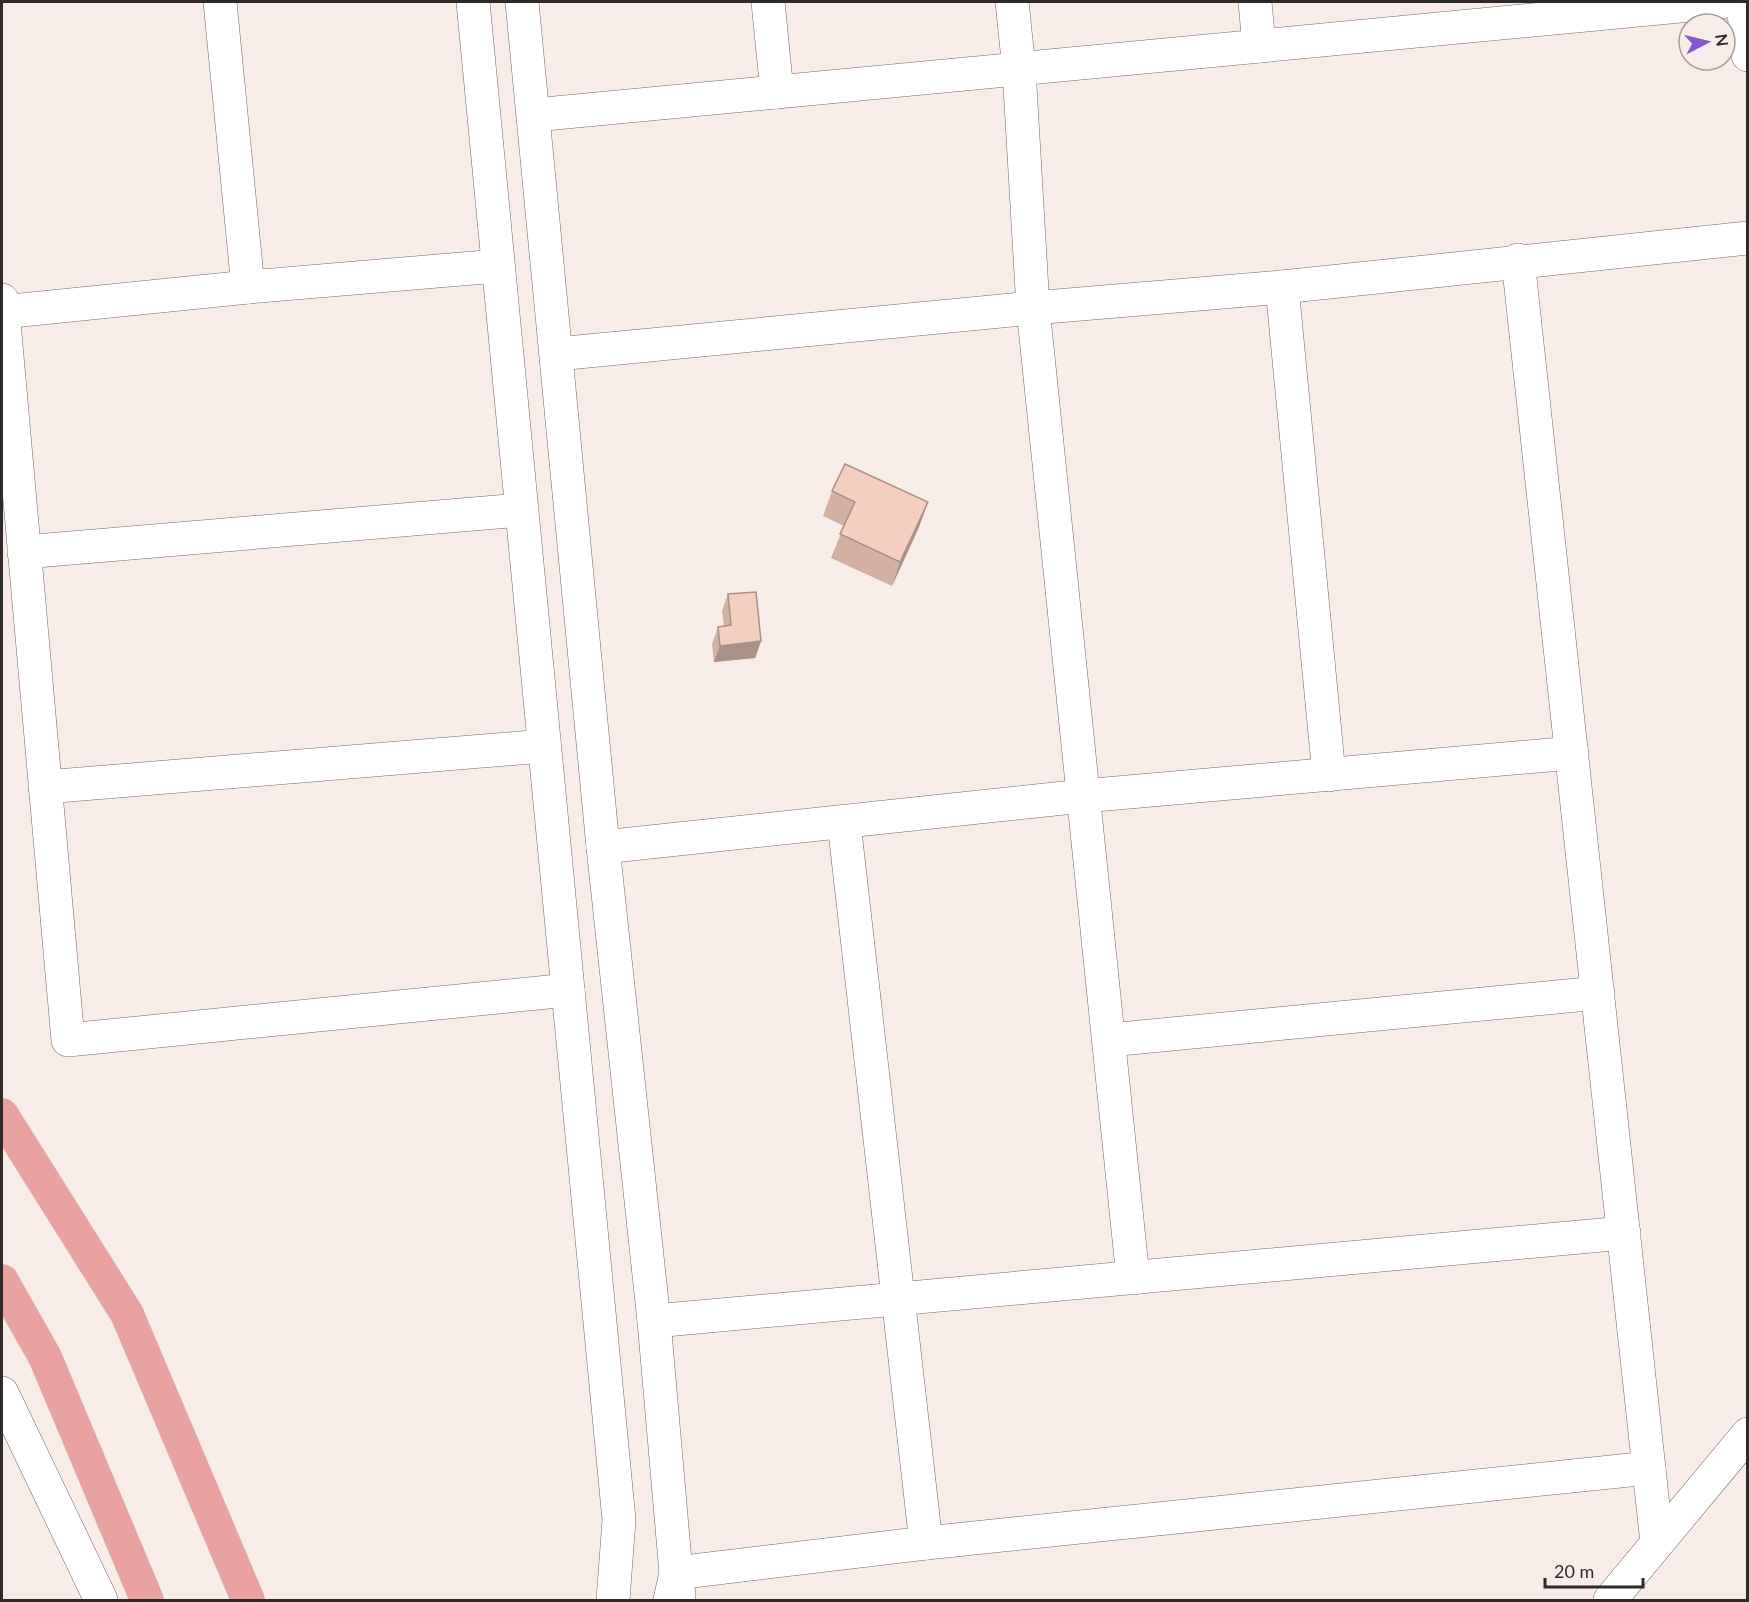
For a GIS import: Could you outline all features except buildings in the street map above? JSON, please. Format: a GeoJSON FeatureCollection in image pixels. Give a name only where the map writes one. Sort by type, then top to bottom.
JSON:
{"type":"FeatureCollection","features":[{"type":"Feature","properties":{"kind":"main road"},"geometry":{"type":"LineString","coordinates":[[2,1115],[127,1314],[248,1600]]}},
{"type":"Feature","properties":{"kind":"main road"},"geometry":{"type":"LineString","coordinates":[[2,1281],[45,1357],[147,1600]]}},
{"type":"Feature","properties":{"kind":"street"},"geometry":{"type":"LineString","coordinates":[[220,2],[248,287]]}},
{"type":"Feature","properties":{"kind":"street"},"geometry":{"type":"LineString","coordinates":[[473,2],[618,1520],[613,1600]]}},
{"type":"Feature","properties":{"kind":"street"},"geometry":{"type":"LineString","coordinates":[[522,2],[603,847],[654,1320],[675,1591],[926,1543],[1649,1468]]}},
{"type":"Feature","properties":{"kind":"street"},"geometry":{"type":"LineString","coordinates":[[768,2],[777,92]]}},
{"type":"Feature","properties":{"kind":"street"},"geometry":{"type":"LineString","coordinates":[[1012,2],[1019,69],[1033,308],[1133,1278]]}},
{"type":"Feature","properties":{"kind":"street"},"geometry":{"type":"LineString","coordinates":[[1255,2],[1259,46]]}},
{"type":"Feature","properties":{"kind":"street"},"geometry":{"type":"LineString","coordinates":[[534,115],[1259,46],[1507,12],[1722,2]]}},
{"type":"Feature","properties":{"kind":"street"},"geometry":{"type":"LineString","coordinates":[[1743,2],[1748,54]]}},
{"type":"Feature","properties":{"kind":"street"},"geometry":{"type":"LineString","coordinates":[[556,354],[1033,308],[1282,287],[1518,260],[1748,238]]}},
{"type":"Feature","properties":{"kind":"street"},"geometry":{"type":"LineString","coordinates":[[1518,260],[1657,1543]]}},
{"type":"Feature","properties":{"kind":"street"},"geometry":{"type":"LineString","coordinates":[[497,266],[2,308],[68,1040],[568,990]]}},
{"type":"Feature","properties":{"kind":"street"},"geometry":{"type":"LineString","coordinates":[[1282,287],[1329,775]]}},
{"type":"Feature","properties":{"kind":"street"},"geometry":{"type":"LineString","coordinates":[[24,552],[520,510]]}},
{"type":"Feature","properties":{"kind":"street"},"geometry":{"type":"LineString","coordinates":[[45,787],[544,746]]}},
{"type":"Feature","properties":{"kind":"street"},"geometry":{"type":"LineString","coordinates":[[603,847],[1083,796],[1572,753]]}},
{"type":"Feature","properties":{"kind":"street"},"geometry":{"type":"LineString","coordinates":[[844,823],[926,1543]]}},
{"type":"Feature","properties":{"kind":"street"},"geometry":{"type":"LineString","coordinates":[[1110,1040],[1598,993]]}},
{"type":"Feature","properties":{"kind":"street"},"geometry":{"type":"LineString","coordinates":[[654,1320],[1624,1233]]}},
{"type":"Feature","properties":{"kind":"street"},"geometry":{"type":"LineString","coordinates":[[2,1394],[101,1600]]}},
{"type":"Feature","properties":{"kind":"street"},"geometry":{"type":"LineString","coordinates":[[1610,1600],[1748,1434]]}}]}
